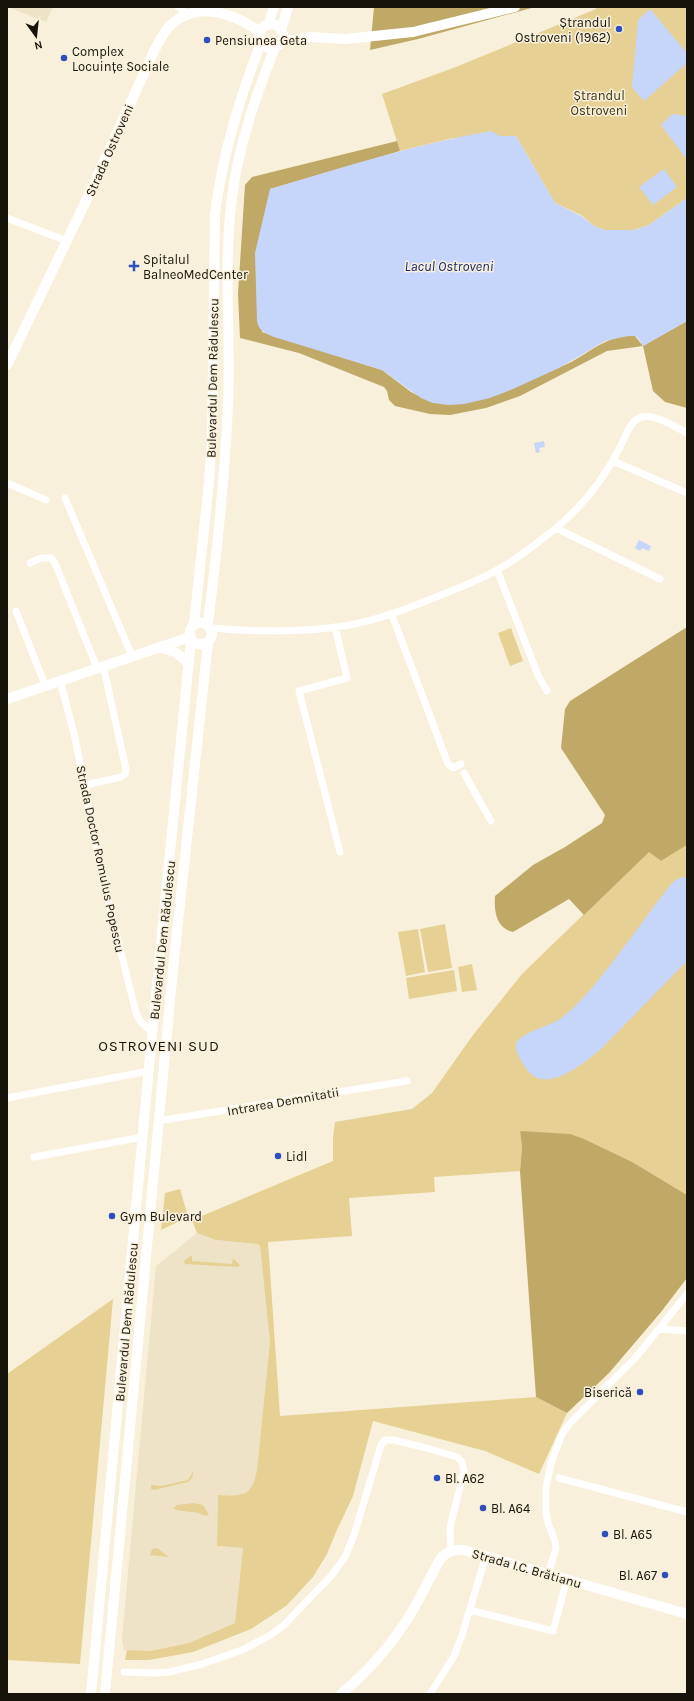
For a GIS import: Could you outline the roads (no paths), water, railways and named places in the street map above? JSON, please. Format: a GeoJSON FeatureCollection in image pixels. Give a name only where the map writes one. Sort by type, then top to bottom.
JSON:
{"type":"FeatureCollection","features":[{"type":"Feature","properties":{"kind":"main road","name":"Bulevardul Dem Rădulescu"},"geometry":{"type":"LineString","coordinates":[[91,1694],[149,1071],[190,665],[190,630],[194,624],[209,482],[214,366],[213,276],[216,209],[219,187],[234,119],[241,95],[274,7]]}},
{"type":"Feature","properties":{"kind":"main road","name":"Bulevardul Dem Rădulescu"},"geometry":{"type":"LineString","coordinates":[[105,1694],[158,1121],[210,633],[225,464],[229,365],[229,230],[232,197],[248,123],[275,47],[278,46],[288,7]]}},
{"type":"Feature","properties":{"kind":"main road"},"geometry":{"type":"LineString","coordinates":[[275,47],[269,48],[264,31],[276,25],[282,34],[345,39],[413,32],[463,21],[515,7]]}},
{"type":"Feature","properties":{"kind":"main road","name":"Strada Ostroveni"},"geometry":{"type":"LineString","coordinates":[[7,365],[67,241],[158,44],[182,9],[228,14],[251,19],[264,31]]}},
{"type":"Feature","properties":{"kind":"main road"},"geometry":{"type":"LineString","coordinates":[[7,699],[100,666],[190,638],[194,642],[201,644],[210,633],[201,622],[194,624]]}},
{"type":"Feature","properties":{"kind":"main road"},"geometry":{"type":"LineString","coordinates":[[156,648],[174,651],[183,657],[190,665]]}},
{"type":"Feature","properties":{"kind":"main road"},"geometry":{"type":"LineString","coordinates":[[130,1270],[144,1271]]}},
{"type":"Feature","properties":{"kind":"main road","name":"Strada I.C. Brătianu"},"geometry":{"type":"LineString","coordinates":[[451,1551],[464,1550],[687,1614]]}},
{"type":"Feature","properties":{"kind":"main road"},"geometry":{"type":"LineString","coordinates":[[341,1694],[360,1679],[389,1646],[414,1608],[441,1558],[451,1551]]}},
{"type":"Feature","properties":{"kind":"street"},"geometry":{"type":"LineString","coordinates":[[7,218],[67,241]]}},
{"type":"Feature","properties":{"kind":"street"},"geometry":{"type":"LineString","coordinates":[[210,633],[231,630],[298,630],[335,627],[392,615],[470,583],[497,570],[523,553],[556,528],[586,501],[613,461],[635,420],[641,417],[652,417],[687,433]]}},
{"type":"Feature","properties":{"kind":"street"},"geometry":{"type":"LineString","coordinates":[[613,461],[687,493]]}},
{"type":"Feature","properties":{"kind":"street"},"geometry":{"type":"LineString","coordinates":[[7,483],[46,500]]}},
{"type":"Feature","properties":{"kind":"street"},"geometry":{"type":"LineString","coordinates":[[65,498],[132,656]]}},
{"type":"Feature","properties":{"kind":"street"},"geometry":{"type":"LineString","coordinates":[[556,528],[660,579]]}},
{"type":"Feature","properties":{"kind":"street"},"geometry":{"type":"LineString","coordinates":[[30,563],[46,557],[51,558],[55,563],[100,666],[126,769],[125,774],[121,777],[85,785]]}},
{"type":"Feature","properties":{"kind":"street"},"geometry":{"type":"LineString","coordinates":[[497,570],[538,675],[547,691]]}},
{"type":"Feature","properties":{"kind":"street"},"geometry":{"type":"LineString","coordinates":[[16,611],[45,685]]}},
{"type":"Feature","properties":{"kind":"street"},"geometry":{"type":"LineString","coordinates":[[392,615],[448,764],[453,768],[461,764]]}},
{"type":"Feature","properties":{"kind":"street"},"geometry":{"type":"LineString","coordinates":[[335,627],[347,678],[299,691],[340,852]]}},
{"type":"Feature","properties":{"kind":"street","name":"Strada Doctor Romulus Popescu"},"geometry":{"type":"LineString","coordinates":[[60,680],[85,785],[105,888],[136,1013],[138,1019],[144,1026],[153,1032]]}},
{"type":"Feature","properties":{"kind":"street"},"geometry":{"type":"LineString","coordinates":[[464,773],[491,821]]}},
{"type":"Feature","properties":{"kind":"street"},"geometry":{"type":"LineString","coordinates":[[7,1098],[149,1071]]}},
{"type":"Feature","properties":{"kind":"street","name":"Intrarea Demnitatii"},"geometry":{"type":"LineString","coordinates":[[158,1121],[407,1080]]}},
{"type":"Feature","properties":{"kind":"street"},"geometry":{"type":"LineString","coordinates":[[34,1158],[143,1137]]}},
{"type":"Feature","properties":{"kind":"street"},"geometry":{"type":"LineString","coordinates":[[548,1574],[554,1553],[555,1541],[548,1523],[546,1512],[546,1488],[551,1463],[562,1434],[571,1422],[636,1357],[687,1294]]}},
{"type":"Feature","properties":{"kind":"street"},"geometry":{"type":"LineString","coordinates":[[659,1330],[687,1331]]}},
{"type":"Feature","properties":{"kind":"street"},"geometry":{"type":"LineString","coordinates":[[124,1672],[162,1672],[180,1670],[202,1664],[242,1650],[269,1636],[283,1626],[331,1576],[345,1557],[354,1535],[381,1445],[385,1440],[393,1440],[416,1445],[457,1457],[464,1466],[464,1472],[450,1527],[451,1551]]}},
{"type":"Feature","properties":{"kind":"street"},"geometry":{"type":"LineString","coordinates":[[559,1478],[687,1512]]}},
{"type":"Feature","properties":{"kind":"street"},"geometry":{"type":"LineString","coordinates":[[430,1694],[454,1656],[470,1610],[486,1556]]}},
{"type":"Feature","properties":{"kind":"street"},"geometry":{"type":"LineString","coordinates":[[470,1610],[553,1631],[567,1579]]}},
{"type":"Feature","properties":{"kind":"water"},"geometry":{"type":"Polygon","coordinates":[[[650,9],[687,53],[687,63],[644,101],[632,87],[638,20],[650,9]]]}},
{"type":"Feature","properties":{"kind":"water"},"geometry":{"type":"Polygon","coordinates":[[[672,114],[687,116],[687,160],[661,125],[672,114]]]}},
{"type":"Feature","properties":{"kind":"water","name":"Lacul Ostroveni"},"geometry":{"type":"Polygon","coordinates":[[[491,131],[500,136],[516,136],[555,203],[581,216],[594,226],[605,230],[634,230],[649,225],[687,198],[687,321],[643,346],[635,336],[627,336],[605,341],[559,368],[513,389],[490,398],[464,404],[449,405],[433,403],[421,398],[382,370],[274,337],[265,333],[261,329],[257,321],[255,253],[270,189],[408,149],[491,131]]]}},
{"type":"Feature","properties":{"kind":"water"},"geometry":{"type":"Polygon","coordinates":[[[664,169],[677,187],[653,205],[639,187],[664,169]]]}},
{"type":"Feature","properties":{"kind":"water"},"geometry":{"type":"Polygon","coordinates":[[[544,441],[545,447],[539,448],[540,452],[536,453],[534,443],[544,441]]]}},
{"type":"Feature","properties":{"kind":"water"},"geometry":{"type":"Polygon","coordinates":[[[639,540],[651,546],[649,551],[642,548],[640,551],[635,548],[639,540]]]}},
{"type":"Feature","properties":{"kind":"water"},"geometry":{"type":"Polygon","coordinates":[[[687,877],[687,961],[600,1050],[583,1063],[573,1070],[552,1079],[542,1079],[533,1075],[525,1067],[517,1053],[516,1044],[518,1040],[529,1033],[560,1019],[584,998],[672,883],[679,878],[687,877]]]}},
{"type":"Feature","properties":{"kind":"place","name":"Ștrandul Ostroveni (1962)"},"geometry":{"type":"Point","coordinates":[619,29]}},
{"type":"Feature","properties":{"kind":"place","name":"Pensiunea Geta"},"geometry":{"type":"Point","coordinates":[207,40]}},
{"type":"Feature","properties":{"kind":"place","name":"Complex Locuințe Sociale"},"geometry":{"type":"Point","coordinates":[64,58]}},
{"type":"Feature","properties":{"kind":"place","name":"Spitalul BalneoMedCenter"},"geometry":{"type":"Point","coordinates":[134,266]}},
{"type":"Feature","properties":{"kind":"place","name":"Lidl"},"geometry":{"type":"Point","coordinates":[278,1156]}},
{"type":"Feature","properties":{"kind":"place","name":"Gym Bulevard"},"geometry":{"type":"Point","coordinates":[112,1216]}},
{"type":"Feature","properties":{"kind":"place","name":"Biserică"},"geometry":{"type":"Point","coordinates":[640,1392]}},
{"type":"Feature","properties":{"kind":"place","name":"Bl. A62"},"geometry":{"type":"Point","coordinates":[437,1478]}},
{"type":"Feature","properties":{"kind":"place","name":"Bl. A64"},"geometry":{"type":"Point","coordinates":[483,1508]}},
{"type":"Feature","properties":{"kind":"place","name":"Bl. A65"},"geometry":{"type":"Point","coordinates":[605,1534]}},
{"type":"Feature","properties":{"kind":"place","name":"Bl. A67"},"geometry":{"type":"Point","coordinates":[665,1575]}},
{"type":"Feature","properties":{"kind":"district","name":"OSTROVENI SUD"},"geometry":{"type":"Point","coordinates":[159,1046]}},
{"type":"Feature","properties":{"kind":"park label","name":"Ștrandul Ostroveni"},"geometry":{"type":"Point","coordinates":[599,102]}}]}
